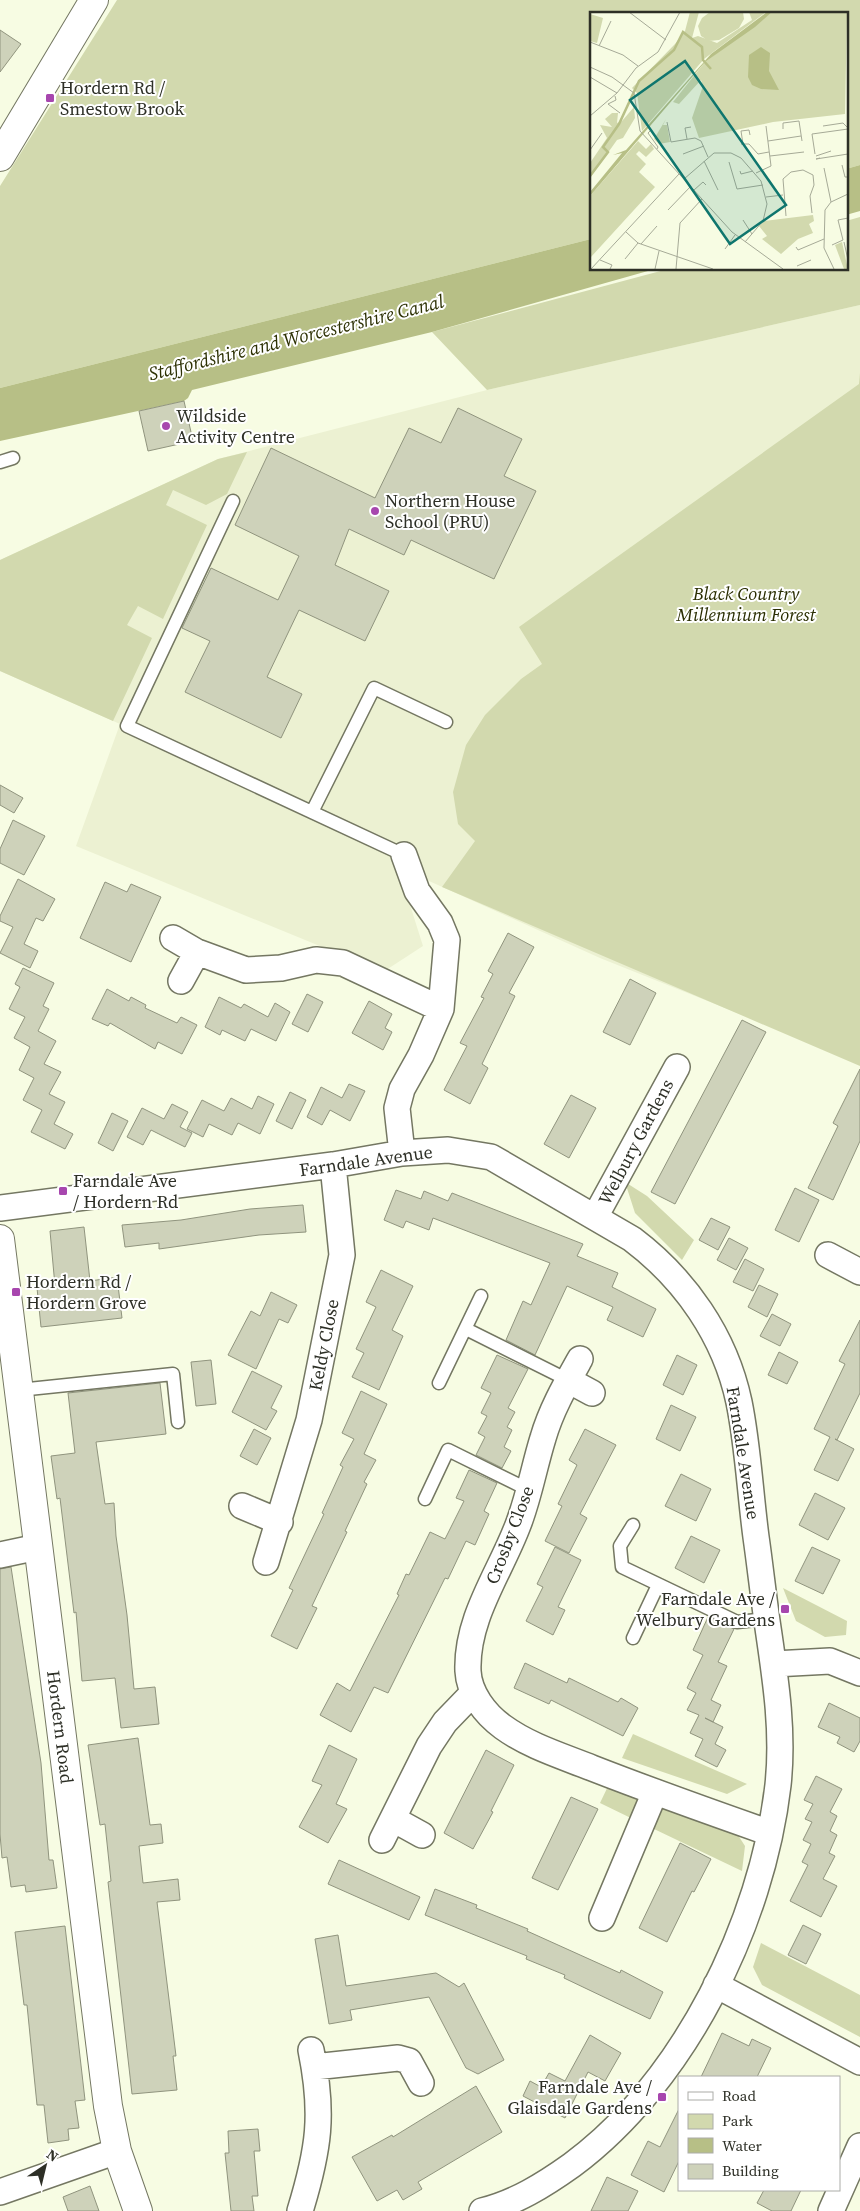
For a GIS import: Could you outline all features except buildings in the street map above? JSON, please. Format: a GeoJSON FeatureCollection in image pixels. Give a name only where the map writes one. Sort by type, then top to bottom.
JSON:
{"type":"FeatureCollection","features":[{"type":"Feature","properties":{"kind":"street"},"geometry":{"type":"LineString","coordinates":[[0,157],[94,0]]}},
{"type":"Feature","properties":{"kind":"street"},"geometry":{"type":"LineString","coordinates":[[402,1153],[397,1108],[402,1089],[421,1055],[442,1009],[447,940],[440,923],[417,891],[404,855]]}},
{"type":"Feature","properties":{"kind":"street"},"geometry":{"type":"LineString","coordinates":[[173,938],[197,952],[246,970],[281,968],[316,960],[344,963],[442,1009]]}},
{"type":"Feature","properties":{"kind":"street"},"geometry":{"type":"LineString","coordinates":[[181,981],[197,952]]}},
{"type":"Feature","properties":{"kind":"street","name":"Welbury Gardens"},"geometry":{"type":"LineString","coordinates":[[595,1217],[677,1067]]}},
{"type":"Feature","properties":{"kind":"street","name":"Farndale Avenue"},"geometry":{"type":"LineString","coordinates":[[0,1208],[333,1166],[402,1153],[448,1150],[491,1157],[632,1239],[653,1255],[672,1274],[698,1306],[715,1336],[738,1401],[766,1619],[774,1664],[780,1734],[778,1784],[770,1833],[758,1880],[740,1930],[716,1985],[670,2063],[618,2126],[589,2152],[551,2180],[506,2205],[482,2211]]}},
{"type":"Feature","properties":{"kind":"street","name":"Keldy Close"},"geometry":{"type":"LineString","coordinates":[[266,1562],[280,1522],[309,1420],[342,1255],[333,1166]]}},
{"type":"Feature","properties":{"kind":"street","name":"Hordern Road"},"geometry":{"type":"LineString","coordinates":[[0,1239],[6,1331],[19,1390],[108,2106],[117,2151],[138,2211]]}},
{"type":"Feature","properties":{"kind":"street"},"geometry":{"type":"LineString","coordinates":[[828,1255],[858,1265]]}},
{"type":"Feature","properties":{"kind":"street"},"geometry":{"type":"LineString","coordinates":[[574,1370],[592,1393]]}},
{"type":"Feature","properties":{"kind":"street","name":"Crosby Close"},"geometry":{"type":"LineString","coordinates":[[574,1370],[543,1437],[519,1524],[475,1622],[469,1651],[468,1672],[473,1693],[486,1711],[502,1727],[535,1745],[655,1792],[770,1833]]}},
{"type":"Feature","properties":{"kind":"street"},"geometry":{"type":"LineString","coordinates":[[242,1506],[280,1522]]}},
{"type":"Feature","properties":{"kind":"street"},"geometry":{"type":"LineString","coordinates":[[0,1555],[38,1547]]}},
{"type":"Feature","properties":{"kind":"street"},"geometry":{"type":"LineString","coordinates":[[774,1664],[830,1661],[860,1673]]}},
{"type":"Feature","properties":{"kind":"street"},"geometry":{"type":"LineString","coordinates":[[422,1835],[387,1830],[430,1746],[445,1722],[473,1693]]}},
{"type":"Feature","properties":{"kind":"street"},"geometry":{"type":"LineString","coordinates":[[602,1918],[655,1792]]}},
{"type":"Feature","properties":{"kind":"street"},"geometry":{"type":"LineString","coordinates":[[716,1985],[860,2062]]}},
{"type":"Feature","properties":{"kind":"street"},"geometry":{"type":"LineString","coordinates":[[300,2211],[314,2163],[320,2115],[312,2058],[398,2058],[409,2061],[420,2083]]}},
{"type":"Feature","properties":{"kind":"street"},"geometry":{"type":"LineString","coordinates":[[840,2191],[860,2146]]}},
{"type":"Feature","properties":{"kind":"street"},"geometry":{"type":"LineString","coordinates":[[0,2192],[117,2151]]}},
{"type":"Feature","properties":{"kind":"street"},"geometry":{"type":"LineString","coordinates":[[831,2211],[840,2191]]}},
{"type":"Feature","properties":{"kind":"lane"},"geometry":{"type":"LineString","coordinates":[[0,462],[13,458]]}},
{"type":"Feature","properties":{"kind":"lane"},"geometry":{"type":"LineString","coordinates":[[233,501],[126,726],[404,855]]}},
{"type":"Feature","properties":{"kind":"lane"},"geometry":{"type":"LineString","coordinates":[[312,812],[374,688],[446,722]]}},
{"type":"Feature","properties":{"kind":"lane"},"geometry":{"type":"LineString","coordinates":[[439,1383],[481,1296]]}},
{"type":"Feature","properties":{"kind":"lane"},"geometry":{"type":"LineString","coordinates":[[466,1330],[574,1370]]}},
{"type":"Feature","properties":{"kind":"lane"},"geometry":{"type":"LineString","coordinates":[[19,1390],[173,1374],[178,1422]]}},
{"type":"Feature","properties":{"kind":"lane"},"geometry":{"type":"LineString","coordinates":[[425,1499],[448,1450],[529,1490]]}},
{"type":"Feature","properties":{"kind":"lane"},"geometry":{"type":"LineString","coordinates":[[633,1525],[620,1546],[622,1567],[737,1622],[766,1619]]}},
{"type":"Feature","properties":{"kind":"lane"},"geometry":{"type":"LineString","coordinates":[[633,1638],[658,1585]]}},
{"type":"Feature","properties":{"kind":"shaded area"},"geometry":{"type":"Polygon","coordinates":[[[860,305],[860,434],[820,1046],[600,958],[398,867],[423,946],[383,972],[76,846],[120,724],[0,671],[0,560],[218,459],[487,390],[860,305]]]}},
{"type":"Feature","properties":{"kind":"green space"},"geometry":{"type":"Polygon","coordinates":[[[117,0],[860,0],[860,165],[848,168],[848,12],[590,12],[590,239],[0,388],[0,186],[117,0]]]}},
{"type":"Feature","properties":{"kind":"green space"},"geometry":{"type":"Polygon","coordinates":[[[860,217],[860,305],[487,390],[432,332],[664,270],[848,270],[848,220],[860,217]]]}},
{"type":"Feature","properties":{"kind":"green space","name":"Black Country Millennium Forest"},"geometry":{"type":"Polygon","coordinates":[[[860,373],[860,1066],[442,887],[475,841],[458,824],[453,792],[466,745],[485,715],[521,679],[542,664],[519,627],[859,384],[860,373]]]}},
{"type":"Feature","properties":{"kind":"green space"},"geometry":{"type":"Polygon","coordinates":[[[247,452],[227,494],[206,505],[173,490],[166,505],[207,525],[163,619],[138,606],[127,625],[152,638],[113,721],[0,671],[0,560],[218,459],[247,452]]]}},
{"type":"Feature","properties":{"kind":"green space"},"geometry":{"type":"Polygon","coordinates":[[[625,1182],[647,1196],[694,1240],[682,1260],[635,1213],[625,1182]]]}},
{"type":"Feature","properties":{"kind":"green space"},"geometry":{"type":"Polygon","coordinates":[[[783,1588],[847,1621],[846,1635],[825,1637],[796,1621],[783,1588]]]}},
{"type":"Feature","properties":{"kind":"green space"},"geometry":{"type":"Polygon","coordinates":[[[633,1734],[747,1784],[727,1794],[622,1758],[633,1734]]]}},
{"type":"Feature","properties":{"kind":"green space"},"geometry":{"type":"Polygon","coordinates":[[[611,1780],[643,1793],[637,1821],[600,1803],[611,1780]]]}},
{"type":"Feature","properties":{"kind":"green space"},"geometry":{"type":"Polygon","coordinates":[[[666,1803],[734,1829],[745,1846],[742,1871],[654,1829],[659,1812],[666,1803]]]}},
{"type":"Feature","properties":{"kind":"green space"},"geometry":{"type":"Polygon","coordinates":[[[761,1943],[860,1995],[860,2037],[762,1985],[753,1967],[761,1943]]]}},
{"type":"Feature","properties":{"kind":"water"},"geometry":{"type":"Polygon","coordinates":[[[860,165],[860,211],[848,214],[848,168],[860,165]]]}},
{"type":"Feature","properties":{"kind":"water","name":"Staffordshire and Worcestershire Canal"},"geometry":{"type":"Polygon","coordinates":[[[590,239],[590,270],[651,270],[432,332],[192,390],[184,401],[0,441],[0,388],[590,239]]]}},
{"type":"Feature","properties":{"kind":"place","name":"Hordern Rd / Smestow Brook"},"geometry":{"type":"Point","coordinates":[50,98]}},
{"type":"Feature","properties":{"kind":"place","name":"Wildside Activity Centre"},"geometry":{"type":"Point","coordinates":[166,426]}},
{"type":"Feature","properties":{"kind":"place","name":"Northern House School (PRU)"},"geometry":{"type":"Point","coordinates":[375,511]}},
{"type":"Feature","properties":{"kind":"place","name":"Farndale Ave / Hordern Rd"},"geometry":{"type":"Point","coordinates":[63,1191]}},
{"type":"Feature","properties":{"kind":"place","name":"Hordern Rd / Hordern Grove"},"geometry":{"type":"Point","coordinates":[16,1292]}},
{"type":"Feature","properties":{"kind":"place","name":"Farndale Ave / Welbury Gardens"},"geometry":{"type":"Point","coordinates":[785,1609]}},
{"type":"Feature","properties":{"kind":"place","name":"Farndale Ave / Glaisdale Gardens"},"geometry":{"type":"Point","coordinates":[662,2097]}}]}
